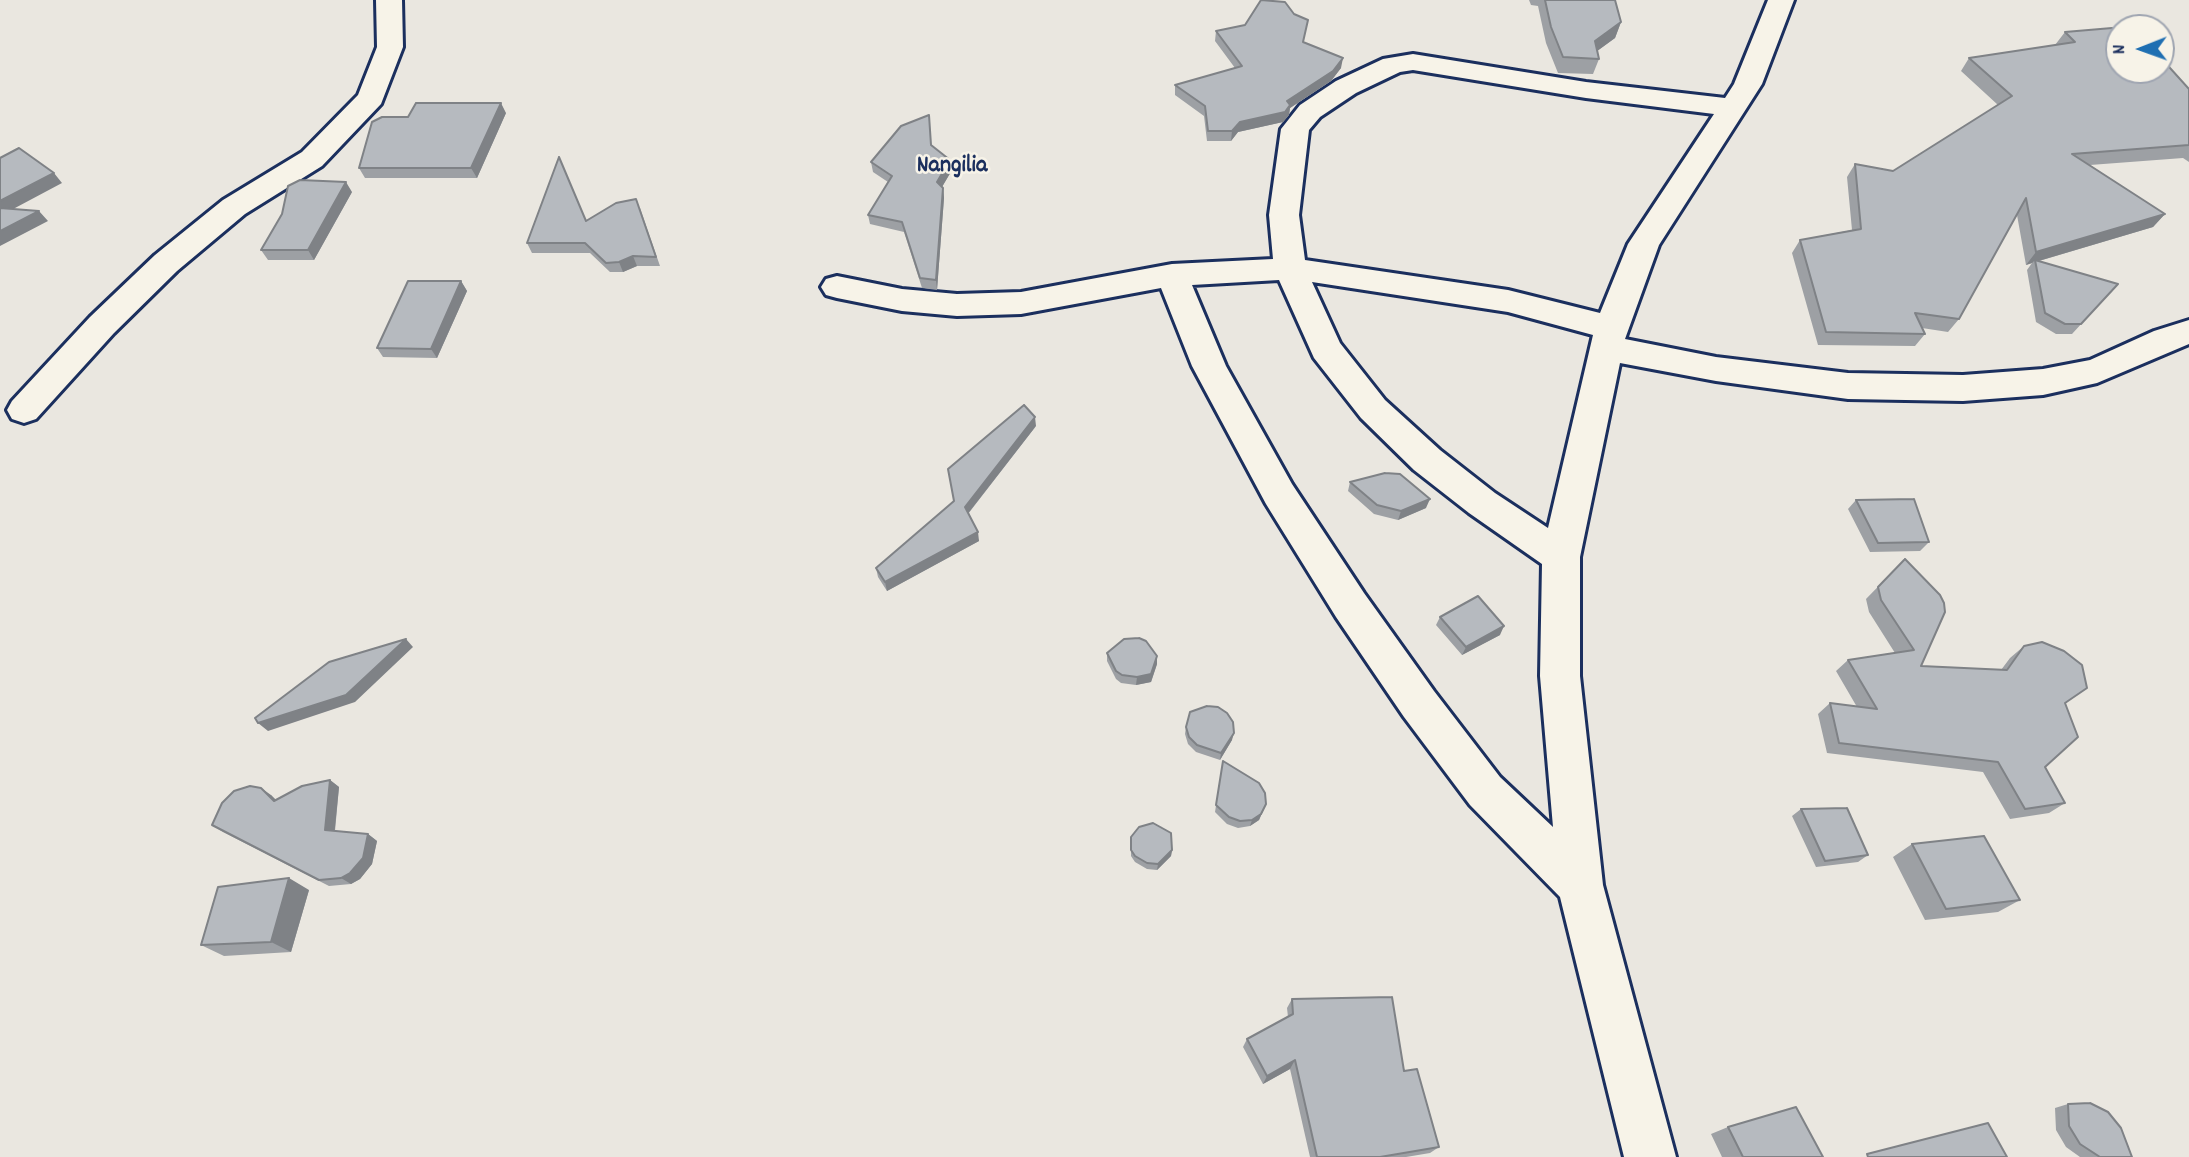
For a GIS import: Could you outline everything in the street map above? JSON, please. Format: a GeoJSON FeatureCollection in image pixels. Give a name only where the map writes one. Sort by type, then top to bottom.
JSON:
{"type":"FeatureCollection","features":[{"type":"Feature","properties":{"kind":"street"},"geometry":{"type":"LineString","coordinates":[[24,410],[102,326],[166,263],[234,207],[312,159],[372,98],[390,47],[389,0]]}},
{"type":"Feature","properties":{"kind":"street"},"geometry":{"type":"LineString","coordinates":[[1650,1157],[1580,885],[1560,676],[1560,558],[1609,338],[1644,244],[1748,83],[1780,0]]}},
{"type":"Feature","properties":{"kind":"street"},"geometry":{"type":"LineString","coordinates":[[1560,558],[1427,460],[1373,409],[1326,349],[1290,269],[1284,215],[1295,129],[1310,111],[1346,87],[1393,65],[1430,63],[1587,90],[1731,107]]}},
{"type":"Feature","properties":{"kind":"street"},"geometry":{"type":"LineString","coordinates":[[837,287],[902,300],[957,305],[1045,299],[1172,275],[1290,269],[1354,276],[1508,301],[1609,338],[1716,369],[1848,386],[1964,388],[2043,382],[2097,371],[2166,339],[2189,332]]}},
{"type":"Feature","properties":{"kind":"street"},"geometry":{"type":"LineString","coordinates":[[1172,275],[1209,366],[1279,494],[1350,605],[1485,790],[1580,885]]}},
{"type":"Feature","properties":{"kind":"building"},"geometry":{"type":"Polygon","coordinates":[[[1261,0],[1285,2],[1294,14],[1308,20],[1303,42],[1343,58],[1333,71],[1287,101],[1290,105],[1285,112],[1240,122],[1232,131],[1208,131],[1205,106],[1175,85],[1242,66],[1216,31],[1245,25],[1261,0]]]}},
{"type":"Feature","properties":{"kind":"building"},"geometry":{"type":"Polygon","coordinates":[[[1545,0],[1615,0],[1621,22],[1595,41],[1599,59],[1563,57],[1551,27],[1545,0]]]}},
{"type":"Feature","properties":{"kind":"building"},"geometry":{"type":"Polygon","coordinates":[[[2105,29],[2105,84],[2175,84],[2175,74],[2189,89],[2189,145],[2072,154],[2165,214],[2036,252],[2026,198],[1959,319],[1915,313],[1925,334],[1826,332],[1800,240],[1861,229],[1855,164],[1893,171],[2012,96],[1969,58],[2075,42],[2065,32],[2105,29]]]}},
{"type":"Feature","properties":{"kind":"building"},"geometry":{"type":"Polygon","coordinates":[[[416,103],[501,103],[471,168],[359,168],[372,122],[382,117],[408,117],[416,103]]]}},
{"type":"Feature","properties":{"kind":"building"},"geometry":{"type":"Polygon","coordinates":[[[929,115],[931,145],[950,160],[937,182],[943,188],[936,280],[920,278],[902,222],[868,215],[892,176],[871,162],[901,126],[929,115]]]}},
{"type":"Feature","properties":{"kind":"building"},"geometry":{"type":"Polygon","coordinates":[[[19,148],[54,173],[0,201],[0,158],[19,148]]]}},
{"type":"Feature","properties":{"kind":"building"},"geometry":{"type":"Polygon","coordinates":[[[559,157],[586,221],[616,203],[636,199],[656,257],[633,256],[619,262],[606,263],[585,243],[527,243],[559,157]]]}},
{"type":"Feature","properties":{"kind":"building"},"geometry":{"type":"Polygon","coordinates":[[[300,180],[346,182],[308,250],[261,250],[282,214],[288,186],[300,180]]]}},
{"type":"Feature","properties":{"kind":"building"},"geometry":{"type":"Polygon","coordinates":[[[0,208],[39,211],[0,231],[0,208]]]}},
{"type":"Feature","properties":{"kind":"building"},"geometry":{"type":"Polygon","coordinates":[[[2035,260],[2118,284],[2081,324],[2065,324],[2045,313],[2035,260]]]}},
{"type":"Feature","properties":{"kind":"building"},"geometry":{"type":"Polygon","coordinates":[[[408,281],[461,281],[431,349],[377,348],[408,281]]]}},
{"type":"Feature","properties":{"kind":"building"},"geometry":{"type":"Polygon","coordinates":[[[1024,405],[1035,417],[965,507],[978,532],[885,582],[876,568],[954,501],[948,469],[1024,405]]]}},
{"type":"Feature","properties":{"kind":"building"},"geometry":{"type":"Polygon","coordinates":[[[1385,473],[1400,474],[1430,499],[1401,511],[1377,505],[1350,482],[1385,473]]]}},
{"type":"Feature","properties":{"kind":"building"},"geometry":{"type":"Polygon","coordinates":[[[1914,499],[1929,542],[1878,543],[1856,500],[1914,499]]]}},
{"type":"Feature","properties":{"kind":"building"},"geometry":{"type":"Polygon","coordinates":[[[1905,559],[1940,595],[1944,603],[1945,612],[1921,666],[2007,670],[2024,646],[2042,642],[2064,651],[2082,665],[2087,688],[2065,703],[2078,737],[2045,767],[2065,803],[2025,809],[1998,762],[1839,743],[1830,703],[1877,709],[1848,660],[1914,650],[1881,600],[1878,587],[1905,559]]]}},
{"type":"Feature","properties":{"kind":"building"},"geometry":{"type":"Polygon","coordinates":[[[1478,596],[1504,626],[1466,647],[1440,617],[1478,596]]]}},
{"type":"Feature","properties":{"kind":"building"},"geometry":{"type":"Polygon","coordinates":[[[1139,638],[1146,641],[1157,656],[1151,674],[1137,677],[1122,675],[1116,671],[1107,653],[1124,639],[1139,638]]]}},
{"type":"Feature","properties":{"kind":"building"},"geometry":{"type":"Polygon","coordinates":[[[406,639],[346,695],[258,723],[255,718],[329,662],[406,639]]]}},
{"type":"Feature","properties":{"kind":"building"},"geometry":{"type":"Polygon","coordinates":[[[1207,706],[1218,707],[1227,713],[1233,722],[1234,733],[1221,753],[1197,745],[1189,737],[1186,727],[1190,712],[1207,706]]]}},
{"type":"Feature","properties":{"kind":"building"},"geometry":{"type":"Polygon","coordinates":[[[1223,761],[1259,783],[1265,793],[1266,804],[1261,814],[1252,820],[1240,821],[1229,817],[1216,805],[1223,761]]]}},
{"type":"Feature","properties":{"kind":"building"},"geometry":{"type":"Polygon","coordinates":[[[330,780],[325,830],[368,834],[363,858],[350,873],[341,878],[319,880],[212,825],[222,803],[234,791],[250,786],[261,788],[274,801],[302,786],[330,780]]]}},
{"type":"Feature","properties":{"kind":"building"},"geometry":{"type":"Polygon","coordinates":[[[1847,808],[1868,855],[1825,861],[1801,809],[1847,808]]]}},
{"type":"Feature","properties":{"kind":"building"},"geometry":{"type":"Polygon","coordinates":[[[1153,823],[1171,833],[1172,850],[1158,864],[1147,863],[1135,856],[1131,850],[1131,837],[1139,827],[1153,823]]]}},
{"type":"Feature","properties":{"kind":"building"},"geometry":{"type":"Polygon","coordinates":[[[1984,836],[2020,900],[1946,909],[1912,844],[1984,836]]]}},
{"type":"Feature","properties":{"kind":"building"},"geometry":{"type":"Polygon","coordinates":[[[289,878],[271,942],[201,945],[218,887],[289,878]]]}},
{"type":"Feature","properties":{"kind":"building"},"geometry":{"type":"Polygon","coordinates":[[[1392,997],[1404,1071],[1417,1069],[1439,1147],[1380,1157],[1317,1157],[1295,1060],[1267,1076],[1247,1039],[1293,1014],[1292,999],[1392,997]]]}},
{"type":"Feature","properties":{"kind":"building"},"geometry":{"type":"Polygon","coordinates":[[[2090,1103],[2108,1112],[2121,1128],[2132,1157],[2100,1157],[2080,1144],[2069,1126],[2068,1104],[2090,1103]]]}},
{"type":"Feature","properties":{"kind":"building"},"geometry":{"type":"Polygon","coordinates":[[[1796,1107],[1823,1157],[1743,1157],[1728,1127],[1796,1107]]]}},
{"type":"Feature","properties":{"kind":"building"},"geometry":{"type":"Polygon","coordinates":[[[1988,1123],[2007,1157],[1868,1157],[1867,1154],[1988,1123]]]}},
{"type":"Feature","properties":{"kind":"district","name":"Nangilia"},"geometry":{"type":"Point","coordinates":[952,168]}}]}
